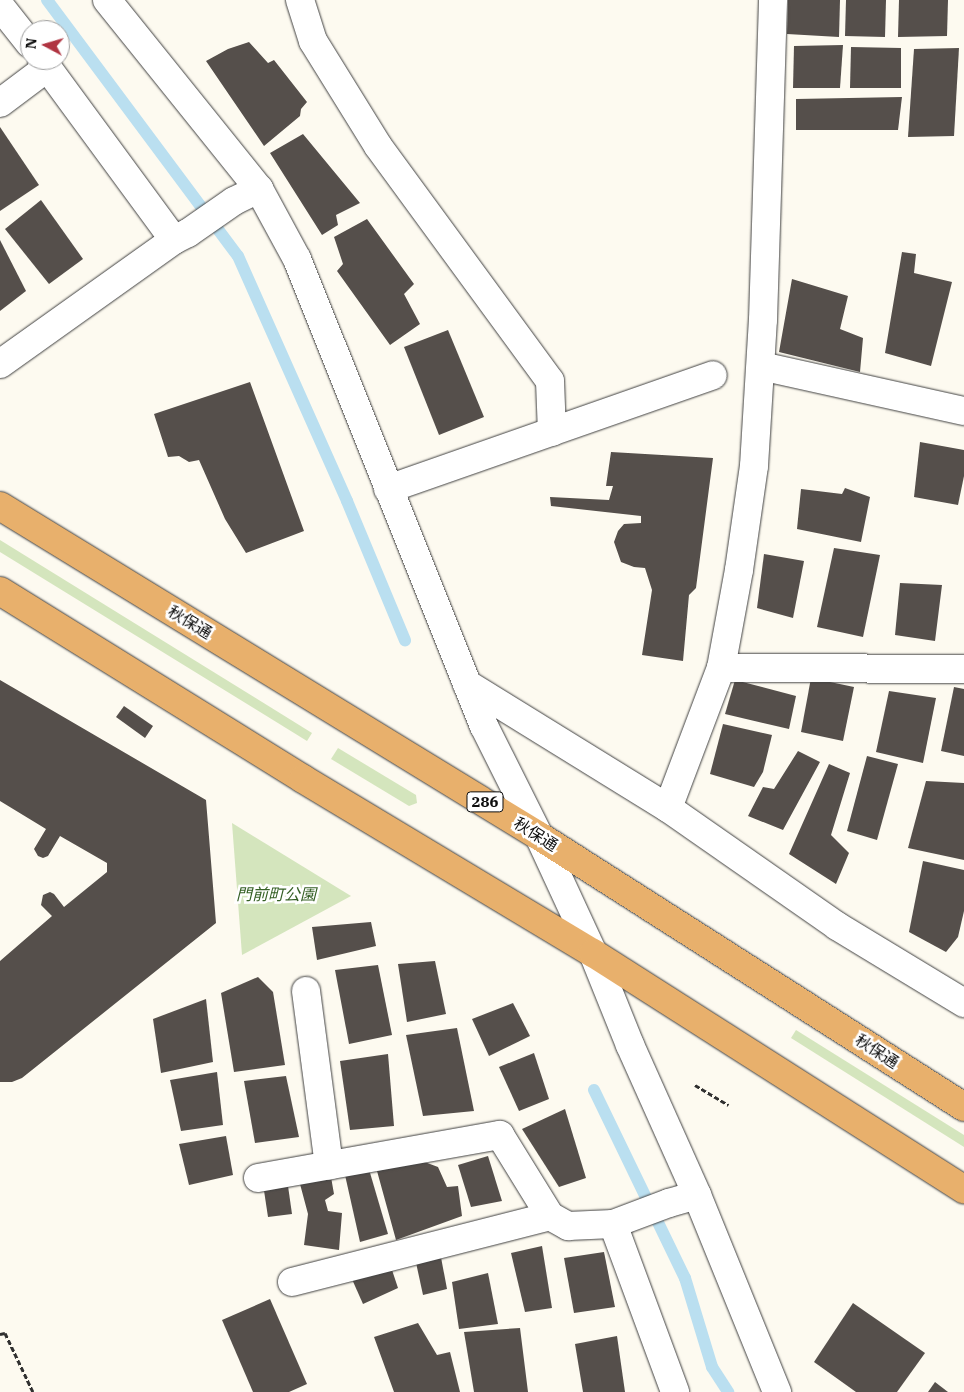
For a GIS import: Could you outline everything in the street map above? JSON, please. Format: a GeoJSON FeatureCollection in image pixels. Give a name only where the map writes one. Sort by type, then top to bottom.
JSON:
{"type":"FeatureCollection","features":[{"type":"Feature","properties":{"kind":"highway","name":"秋保通"},"geometry":{"type":"LineString","coordinates":[[0,506],[539,836],[964,1107]]}},
{"type":"Feature","properties":{"kind":"highway"},"geometry":{"type":"LineString","coordinates":[[0,591],[303,779],[593,953],[964,1189]]}},
{"type":"Feature","properties":{"kind":"street"},"geometry":{"type":"LineString","coordinates":[[107,0],[259,189],[296,259],[484,726],[539,836],[593,953],[630,1045],[697,1195],[777,1392]]}},
{"type":"Feature","properties":{"kind":"street"},"geometry":{"type":"LineString","coordinates":[[300,0],[313,41],[378,146],[550,382],[552,432]]}},
{"type":"Feature","properties":{"kind":"street"},"geometry":{"type":"LineString","coordinates":[[668,808],[721,668],[739,570],[754,466],[761,366],[772,0]]}},
{"type":"Feature","properties":{"kind":"street"},"geometry":{"type":"LineString","coordinates":[[0,6],[20,31]]}},
{"type":"Feature","properties":{"kind":"street"},"geometry":{"type":"LineString","coordinates":[[0,103],[38,70]]}},
{"type":"Feature","properties":{"kind":"street"},"geometry":{"type":"LineString","coordinates":[[50,70],[181,236]]}},
{"type":"Feature","properties":{"kind":"street"},"geometry":{"type":"LineString","coordinates":[[0,364],[181,236],[234,201],[259,189]]}},
{"type":"Feature","properties":{"kind":"street"},"geometry":{"type":"LineString","coordinates":[[761,366],[964,411]]}},
{"type":"Feature","properties":{"kind":"street"},"geometry":{"type":"LineString","coordinates":[[388,489],[713,375]]}},
{"type":"Feature","properties":{"kind":"street"},"geometry":{"type":"LineString","coordinates":[[721,668],[964,669]]}},
{"type":"Feature","properties":{"kind":"street"},"geometry":{"type":"LineString","coordinates":[[467,684],[668,808],[837,926],[964,1003]]}},
{"type":"Feature","properties":{"kind":"street"},"geometry":{"type":"LineString","coordinates":[[306,991],[328,1165]]}},
{"type":"Feature","properties":{"kind":"street"},"geometry":{"type":"LineString","coordinates":[[258,1178],[500,1136],[550,1216],[568,1226],[622,1222],[669,1203],[697,1195]]}},
{"type":"Feature","properties":{"kind":"street"},"geometry":{"type":"LineString","coordinates":[[292,1282],[550,1216]]}},
{"type":"Feature","properties":{"kind":"street"},"geometry":{"type":"LineString","coordinates":[[622,1222],[675,1392]]}},
{"type":"Feature","properties":{"kind":"path"},"geometry":{"type":"LineString","coordinates":[[696,1085],[728,1105]]}},
{"type":"Feature","properties":{"kind":"path"},"geometry":{"type":"LineString","coordinates":[[0,1334],[5,1333],[33,1392]]}},
{"type":"Feature","properties":{"kind":"green space"},"geometry":{"type":"Polygon","coordinates":[[[0,540],[312,733],[307,741],[0,552],[0,540]]]}},
{"type":"Feature","properties":{"kind":"green space"},"geometry":{"type":"Polygon","coordinates":[[[338,748],[416,795],[417,803],[409,806],[331,759],[338,748]]]}},
{"type":"Feature","properties":{"kind":"green space","name":"門前町公園"},"geometry":{"type":"Polygon","coordinates":[[[232,823],[351,896],[242,955],[232,823]]]}},
{"type":"Feature","properties":{"kind":"green space"},"geometry":{"type":"Polygon","coordinates":[[[796,1030],[964,1135],[964,1147],[791,1038],[796,1030]]]}},
{"type":"Feature","properties":{"kind":"building"},"geometry":{"type":"Polygon","coordinates":[[[788,0],[840,0],[839,37],[787,34],[788,0]]]}},
{"type":"Feature","properties":{"kind":"building"},"geometry":{"type":"Polygon","coordinates":[[[846,0],[886,0],[885,37],[845,36],[846,0]]]}},
{"type":"Feature","properties":{"kind":"building"},"geometry":{"type":"Polygon","coordinates":[[[899,0],[948,0],[947,36],[898,37],[899,0]]]}},
{"type":"Feature","properties":{"kind":"building"},"geometry":{"type":"Polygon","coordinates":[[[249,42],[268,63],[274,60],[307,102],[301,109],[300,116],[264,146],[206,61],[228,49],[249,42]]]}},
{"type":"Feature","properties":{"kind":"building"},"geometry":{"type":"Polygon","coordinates":[[[843,45],[840,88],[793,88],[794,46],[843,45]]]}},
{"type":"Feature","properties":{"kind":"building"},"geometry":{"type":"Polygon","coordinates":[[[851,47],[901,48],[901,88],[850,88],[851,47]]]}},
{"type":"Feature","properties":{"kind":"building"},"geometry":{"type":"Polygon","coordinates":[[[959,48],[954,136],[908,137],[914,49],[959,48]]]}},
{"type":"Feature","properties":{"kind":"building"},"geometry":{"type":"Polygon","coordinates":[[[902,97],[898,130],[796,130],[796,99],[902,97]]]}},
{"type":"Feature","properties":{"kind":"building"},"geometry":{"type":"Polygon","coordinates":[[[0,127],[39,185],[0,211],[0,127]]]}},
{"type":"Feature","properties":{"kind":"building"},"geometry":{"type":"Polygon","coordinates":[[[303,134],[360,203],[336,215],[338,225],[322,235],[270,153],[303,134]]]}},
{"type":"Feature","properties":{"kind":"building"},"geometry":{"type":"Polygon","coordinates":[[[41,200],[83,259],[49,284],[5,229],[41,200]]]}},
{"type":"Feature","properties":{"kind":"building"},"geometry":{"type":"Polygon","coordinates":[[[367,219],[414,284],[404,294],[420,324],[390,345],[337,271],[343,264],[334,237],[367,219]]]}},
{"type":"Feature","properties":{"kind":"building"},"geometry":{"type":"Polygon","coordinates":[[[0,240],[26,291],[0,311],[0,240]]]}},
{"type":"Feature","properties":{"kind":"building"},"geometry":{"type":"Polygon","coordinates":[[[902,252],[916,254],[914,273],[952,282],[931,366],[885,353],[902,252]]]}},
{"type":"Feature","properties":{"kind":"building"},"geometry":{"type":"Polygon","coordinates":[[[792,279],[848,296],[840,329],[863,338],[860,372],[779,352],[792,279]]]}},
{"type":"Feature","properties":{"kind":"building"},"geometry":{"type":"Polygon","coordinates":[[[448,330],[484,417],[439,435],[404,347],[448,330]]]}},
{"type":"Feature","properties":{"kind":"building"},"geometry":{"type":"Polygon","coordinates":[[[250,382],[304,531],[246,553],[225,519],[199,460],[189,462],[179,456],[168,457],[154,414],[250,382]]]}},
{"type":"Feature","properties":{"kind":"building"},"geometry":{"type":"Polygon","coordinates":[[[920,442],[964,450],[964,476],[958,505],[914,497],[920,442]]]}},
{"type":"Feature","properties":{"kind":"building"},"geometry":{"type":"Polygon","coordinates":[[[611,452],[713,458],[696,588],[689,595],[683,661],[642,655],[652,590],[645,568],[634,567],[621,562],[614,542],[618,531],[624,524],[641,523],[641,516],[551,506],[550,497],[609,500],[613,486],[606,486],[611,452]]]}},
{"type":"Feature","properties":{"kind":"building"},"geometry":{"type":"Polygon","coordinates":[[[845,488],[870,497],[861,542],[797,529],[801,489],[842,494],[845,488]]]}},
{"type":"Feature","properties":{"kind":"building"},"geometry":{"type":"Polygon","coordinates":[[[834,548],[880,555],[863,637],[817,627],[834,548]]]}},
{"type":"Feature","properties":{"kind":"building"},"geometry":{"type":"Polygon","coordinates":[[[764,554],[804,561],[793,618],[757,608],[764,554]]]}},
{"type":"Feature","properties":{"kind":"building"},"geometry":{"type":"Polygon","coordinates":[[[900,583],[942,585],[935,641],[895,635],[900,583]]]}},
{"type":"Feature","properties":{"kind":"building"},"geometry":{"type":"Polygon","coordinates":[[[811,678],[854,687],[843,741],[801,732],[811,678]]]}},
{"type":"Feature","properties":{"kind":"building"},"geometry":{"type":"Polygon","coordinates":[[[0,680],[206,800],[216,923],[22,1078],[12,1082],[0,1082],[0,961],[52,916],[41,905],[43,895],[50,892],[54,894],[64,907],[107,872],[107,863],[60,836],[48,856],[43,858],[38,856],[34,849],[46,829],[0,801],[0,680]]]}},
{"type":"Feature","properties":{"kind":"building"},"geometry":{"type":"Polygon","coordinates":[[[735,680],[796,696],[789,729],[725,714],[735,680]]]}},
{"type":"Feature","properties":{"kind":"building"},"geometry":{"type":"Polygon","coordinates":[[[954,687],[964,689],[964,756],[941,751],[954,687]]]}},
{"type":"Feature","properties":{"kind":"building"},"geometry":{"type":"Polygon","coordinates":[[[889,691],[936,698],[923,763],[876,752],[889,691]]]}},
{"type":"Feature","properties":{"kind":"building"},"geometry":{"type":"Polygon","coordinates":[[[124,706],[153,726],[145,738],[116,717],[124,706]]]}},
{"type":"Feature","properties":{"kind":"building"},"geometry":{"type":"Polygon","coordinates":[[[723,724],[772,735],[763,772],[754,787],[710,774],[723,724]]]}},
{"type":"Feature","properties":{"kind":"building"},"geometry":{"type":"Polygon","coordinates":[[[798,751],[820,762],[783,830],[748,816],[763,787],[774,789],[798,751]]]}},
{"type":"Feature","properties":{"kind":"building"},"geometry":{"type":"Polygon","coordinates":[[[867,756],[898,764],[877,840],[847,831],[867,756]]]}},
{"type":"Feature","properties":{"kind":"building"},"geometry":{"type":"Polygon","coordinates":[[[829,764],[850,773],[831,835],[849,853],[836,884],[789,854],[829,764]]]}},
{"type":"Feature","properties":{"kind":"building"},"geometry":{"type":"Polygon","coordinates":[[[926,781],[964,783],[964,860],[908,848],[926,781]]]}},
{"type":"Feature","properties":{"kind":"building"},"geometry":{"type":"Polygon","coordinates":[[[923,861],[964,870],[964,911],[958,937],[946,952],[909,932],[923,861]]]}},
{"type":"Feature","properties":{"kind":"building"},"geometry":{"type":"Polygon","coordinates":[[[371,922],[376,946],[317,960],[312,927],[371,922]]]}},
{"type":"Feature","properties":{"kind":"building"},"geometry":{"type":"Polygon","coordinates":[[[435,961],[446,1014],[407,1022],[398,964],[435,961]]]}},
{"type":"Feature","properties":{"kind":"building"},"geometry":{"type":"Polygon","coordinates":[[[378,965],[392,1035],[349,1044],[335,970],[378,965]]]}},
{"type":"Feature","properties":{"kind":"building"},"geometry":{"type":"Polygon","coordinates":[[[258,977],[273,992],[285,1065],[234,1072],[221,993],[258,977]]]}},
{"type":"Feature","properties":{"kind":"building"},"geometry":{"type":"Polygon","coordinates":[[[206,999],[213,1062],[161,1073],[153,1019],[206,999]]]}},
{"type":"Feature","properties":{"kind":"building"},"geometry":{"type":"Polygon","coordinates":[[[513,1003],[530,1036],[489,1056],[472,1019],[513,1003]]]}},
{"type":"Feature","properties":{"kind":"building"},"geometry":{"type":"Polygon","coordinates":[[[457,1028],[474,1111],[423,1116],[406,1035],[457,1028]]]}},
{"type":"Feature","properties":{"kind":"building"},"geometry":{"type":"Polygon","coordinates":[[[534,1053],[549,1099],[519,1111],[499,1067],[534,1053]]]}},
{"type":"Feature","properties":{"kind":"building"},"geometry":{"type":"Polygon","coordinates":[[[388,1054],[394,1126],[350,1130],[340,1061],[388,1054]]]}},
{"type":"Feature","properties":{"kind":"building"},"geometry":{"type":"Polygon","coordinates":[[[217,1072],[223,1125],[181,1131],[170,1080],[217,1072]]]}},
{"type":"Feature","properties":{"kind":"building"},"geometry":{"type":"Polygon","coordinates":[[[286,1076],[299,1137],[255,1143],[244,1081],[286,1076]]]}},
{"type":"Feature","properties":{"kind":"building"},"geometry":{"type":"Polygon","coordinates":[[[565,1109],[586,1178],[559,1187],[522,1129],[565,1109]]]}},
{"type":"Feature","properties":{"kind":"building"},"geometry":{"type":"Polygon","coordinates":[[[226,1136],[233,1175],[189,1185],[179,1144],[226,1136]]]}},
{"type":"Feature","properties":{"kind":"building"},"geometry":{"type":"Polygon","coordinates":[[[488,1156],[502,1201],[471,1207],[458,1165],[488,1156]]]}},
{"type":"Feature","properties":{"kind":"building"},"geometry":{"type":"Polygon","coordinates":[[[422,1161],[438,1167],[447,1187],[458,1186],[462,1216],[396,1240],[377,1171],[422,1161]]]}},
{"type":"Feature","properties":{"kind":"building"},"geometry":{"type":"Polygon","coordinates":[[[368,1166],[388,1234],[360,1242],[345,1175],[368,1166]]]}},
{"type":"Feature","properties":{"kind":"building"},"geometry":{"type":"Polygon","coordinates":[[[331,1177],[334,1194],[325,1200],[328,1211],[342,1213],[339,1250],[304,1245],[308,1214],[300,1184],[331,1177]]]}},
{"type":"Feature","properties":{"kind":"building"},"geometry":{"type":"Polygon","coordinates":[[[287,1179],[292,1214],[268,1217],[263,1184],[287,1179]]]}},
{"type":"Feature","properties":{"kind":"building"},"geometry":{"type":"Polygon","coordinates":[[[542,1246],[552,1308],[525,1312],[511,1253],[542,1246]]]}},
{"type":"Feature","properties":{"kind":"building"},"geometry":{"type":"Polygon","coordinates":[[[440,1252],[447,1289],[423,1295],[415,1258],[440,1252]]]}},
{"type":"Feature","properties":{"kind":"building"},"geometry":{"type":"Polygon","coordinates":[[[604,1252],[615,1307],[574,1313],[564,1258],[604,1252]]]}},
{"type":"Feature","properties":{"kind":"building"},"geometry":{"type":"Polygon","coordinates":[[[391,1267],[398,1288],[363,1304],[351,1277],[391,1267]]]}},
{"type":"Feature","properties":{"kind":"building"},"geometry":{"type":"Polygon","coordinates":[[[488,1273],[498,1324],[459,1329],[452,1282],[488,1273]]]}},
{"type":"Feature","properties":{"kind":"building"},"geometry":{"type":"Polygon","coordinates":[[[270,1299],[307,1384],[289,1392],[253,1392],[222,1320],[270,1299]]]}},
{"type":"Feature","properties":{"kind":"building"},"geometry":{"type":"Polygon","coordinates":[[[853,1303],[925,1353],[897,1392],[856,1392],[814,1362],[853,1303]]]}},
{"type":"Feature","properties":{"kind":"building"},"geometry":{"type":"Polygon","coordinates":[[[418,1323],[437,1355],[450,1352],[460,1392],[394,1392],[374,1337],[418,1323]]]}},
{"type":"Feature","properties":{"kind":"building"},"geometry":{"type":"Polygon","coordinates":[[[520,1328],[528,1392],[474,1392],[464,1332],[520,1328]]]}},
{"type":"Feature","properties":{"kind":"building"},"geometry":{"type":"Polygon","coordinates":[[[617,1336],[625,1392],[583,1392],[575,1344],[617,1336]]]}},
{"type":"Feature","properties":{"kind":"building"},"geometry":{"type":"Polygon","coordinates":[[[935,1382],[948,1392],[928,1392],[935,1382]]]}},
{"type":"Feature","properties":{"kind":"waterway"},"geometry":{"type":"LineString","coordinates":[[47,0],[238,256],[347,501],[405,640]]}},
{"type":"Feature","properties":{"kind":"waterway"},"geometry":{"type":"LineString","coordinates":[[594,1090],[685,1278],[712,1367],[728,1392]]}}]}
